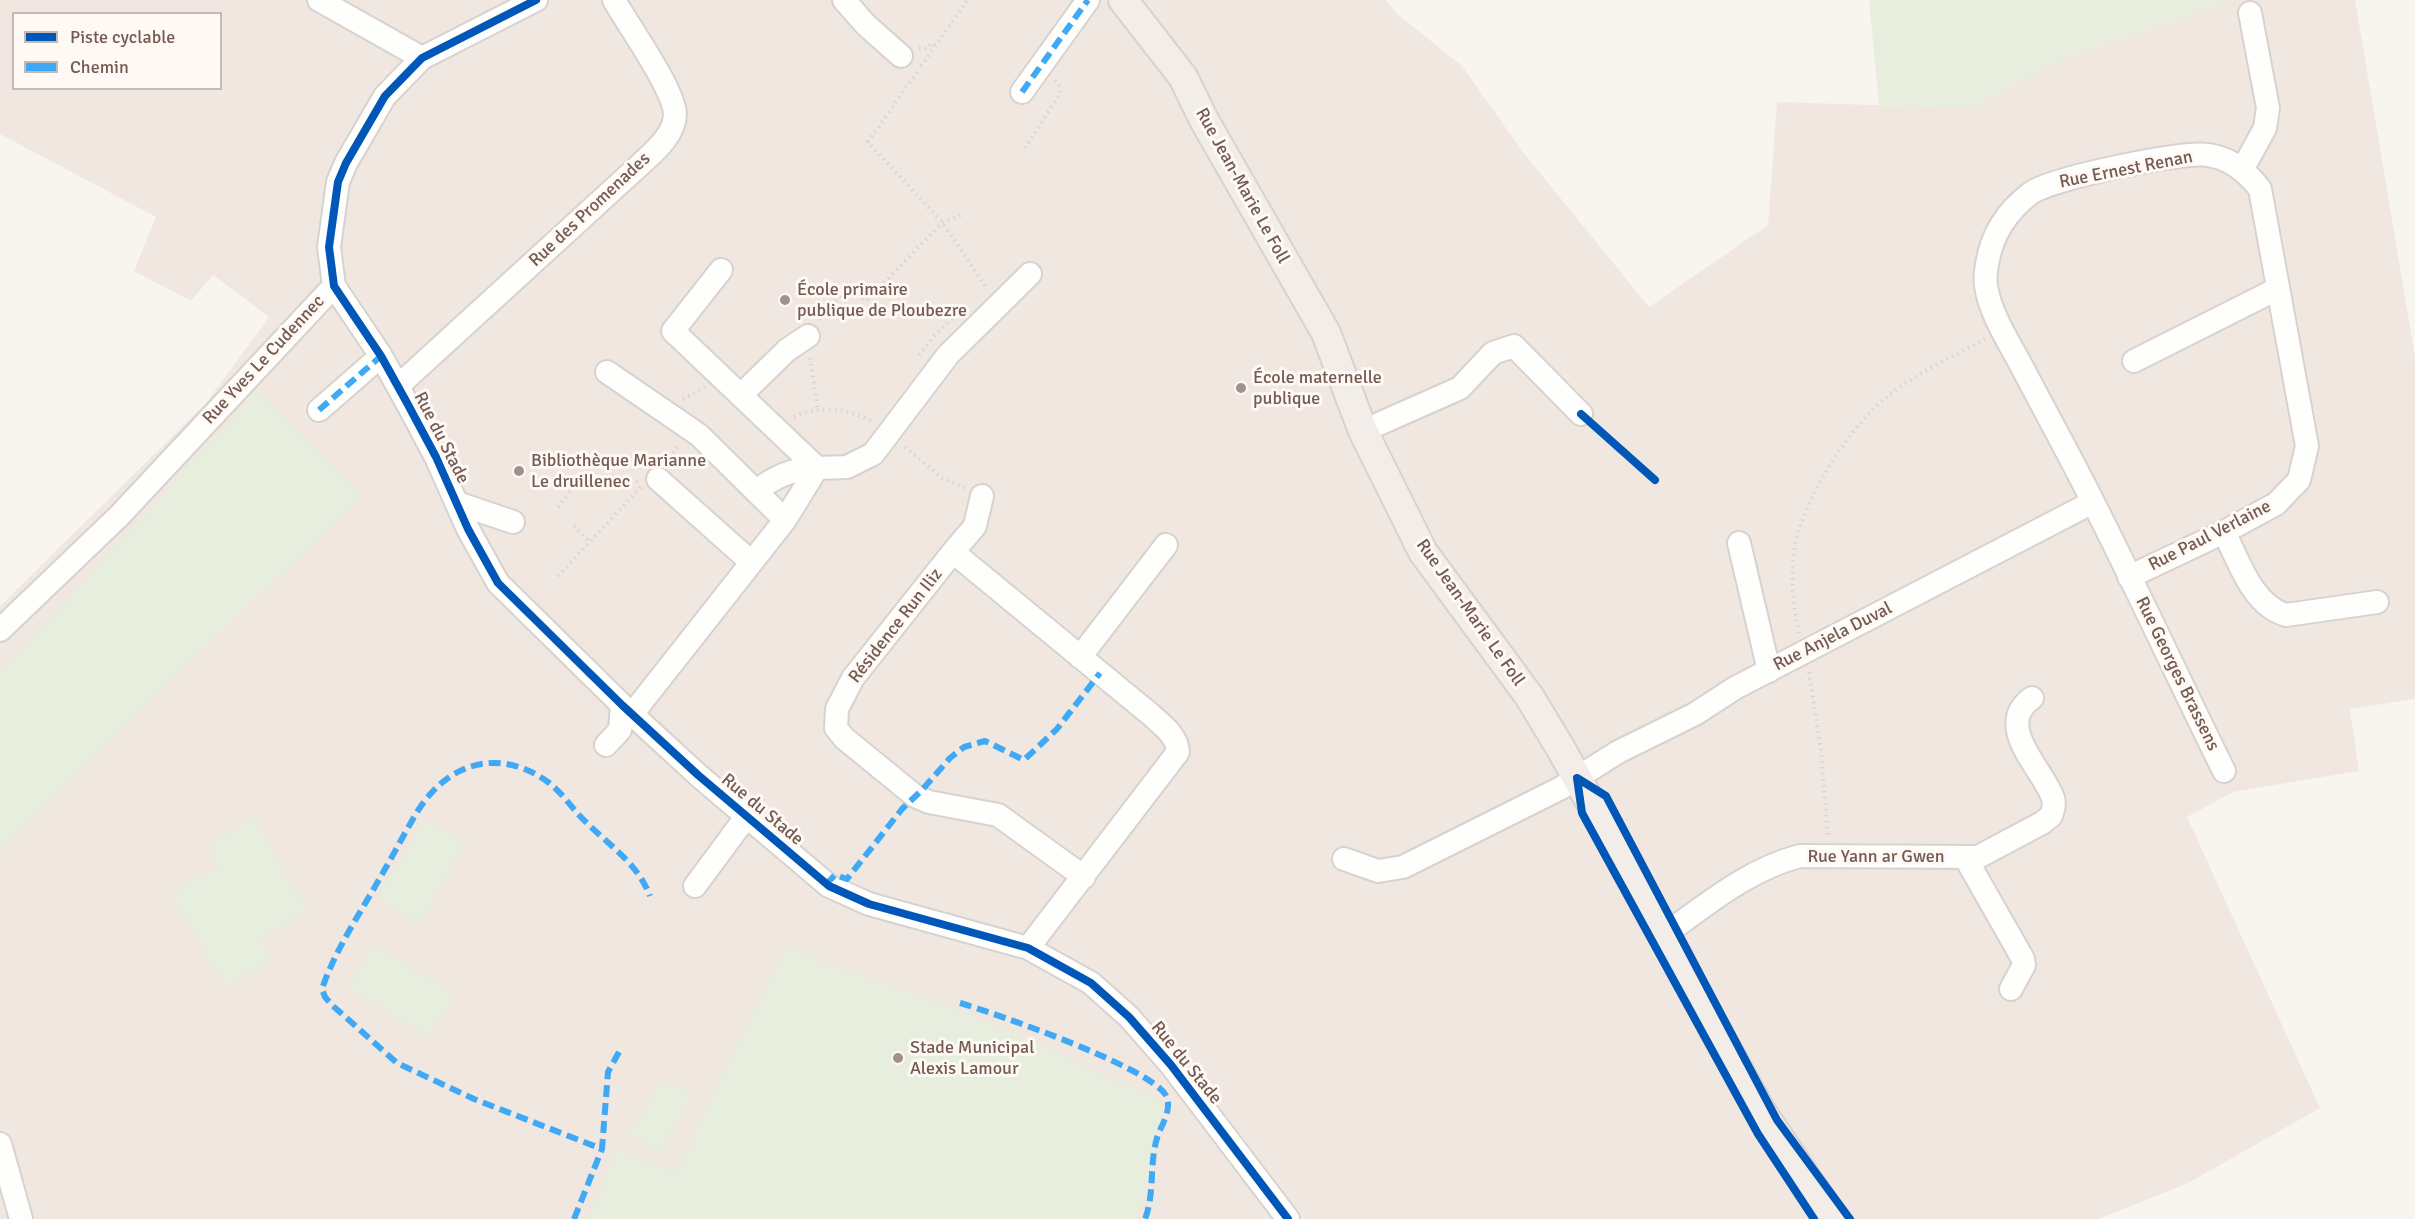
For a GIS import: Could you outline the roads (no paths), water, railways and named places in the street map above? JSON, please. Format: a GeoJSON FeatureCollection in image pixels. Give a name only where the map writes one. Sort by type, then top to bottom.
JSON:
{"type":"FeatureCollection","features":[{"type":"Feature","properties":{"kind":"main road","name":"Rue Jean-Marie Le Foll"},"geometry":{"type":"LineString","coordinates":[[1123,0],[1184,77],[1227,161],[1326,333],[1363,431],[1423,552],[1529,696],[1577,778],[1761,1111],[1834,1219]]}},
{"type":"Feature","properties":{"kind":"street"},"geometry":{"type":"LineString","coordinates":[[319,0],[422,58]]}},
{"type":"Feature","properties":{"kind":"street","name":"Rue Yves Le Cudennec"},"geometry":{"type":"LineString","coordinates":[[0,630],[119,516],[334,286],[329,247],[338,182],[346,162],[385,96],[422,58],[536,0]]}},
{"type":"Feature","properties":{"kind":"street","name":"Rue des Promenades"},"geometry":{"type":"LineString","coordinates":[[398,386],[642,163],[671,131],[675,114],[661,77],[614,0]]}},
{"type":"Feature","properties":{"kind":"street"},"geometry":{"type":"LineString","coordinates":[[844,0],[866,25],[901,56]]}},
{"type":"Feature","properties":{"kind":"street"},"geometry":{"type":"LineString","coordinates":[[1032,82],[1088,0]]}},
{"type":"Feature","properties":{"kind":"street"},"geometry":{"type":"LineString","coordinates":[[2242,170],[2265,128],[2268,108],[2250,13]]}},
{"type":"Feature","properties":{"kind":"street","name":"Rue Ernest Renan"},"geometry":{"type":"LineString","coordinates":[[2129,577],[2093,502],[2003,330],[1986,287],[1992,242],[2001,223],[2034,191],[2060,180],[2170,158],[2207,155],[2230,162],[2242,170],[2260,189],[2277,289],[2292,355]]}},
{"type":"Feature","properties":{"kind":"street"},"geometry":{"type":"LineString","coordinates":[[721,270],[673,331],[817,468]]}},
{"type":"Feature","properties":{"kind":"street"},"geometry":{"type":"LineString","coordinates":[[756,491],[776,477],[797,469],[847,467],[873,454],[948,355],[1030,274]]}},
{"type":"Feature","properties":{"kind":"street","name":"Rue du Stade"},"geometry":{"type":"LineString","coordinates":[[334,286],[381,356],[398,386],[498,583],[627,709],[747,817],[829,886],[869,904],[1029,948],[1091,983],[1129,1017],[1171,1065],[1288,1219]]}},
{"type":"Feature","properties":{"kind":"street"},"geometry":{"type":"LineString","coordinates":[[2134,361],[2277,289]]}},
{"type":"Feature","properties":{"kind":"street"},"geometry":{"type":"LineString","coordinates":[[741,395],[787,350],[808,336]]}},
{"type":"Feature","properties":{"kind":"street"},"geometry":{"type":"LineString","coordinates":[[1363,431],[1460,388],[1493,353],[1514,346],[1581,414]]}},
{"type":"Feature","properties":{"kind":"street","name":"Rue Paul Verlaine"},"geometry":{"type":"LineString","coordinates":[[2129,577],[2224,532],[2276,504],[2300,480],[2307,446],[2292,355]]}},
{"type":"Feature","properties":{"kind":"street"},"geometry":{"type":"LineString","coordinates":[[319,410],[381,356]]}},
{"type":"Feature","properties":{"kind":"street"},"geometry":{"type":"LineString","coordinates":[[608,372],[693,431],[785,520]]}},
{"type":"Feature","properties":{"kind":"street"},"geometry":{"type":"LineString","coordinates":[[606,745],[620,730],[627,709],[785,520],[817,468]]}},
{"type":"Feature","properties":{"kind":"street"},"geometry":{"type":"LineString","coordinates":[[659,472],[751,562]]}},
{"type":"Feature","properties":{"kind":"street","name":"Résidence Run Iliz"},"geometry":{"type":"LineString","coordinates":[[982,496],[975,525],[853,678],[837,709],[836,728],[844,738],[915,796],[929,802],[998,815],[1084,877]]}},
{"type":"Feature","properties":{"kind":"street","name":"Rue Anjela Duval"},"geometry":{"type":"LineString","coordinates":[[1344,859],[1378,871],[1403,867],[1577,778],[1618,752],[1695,714],[1769,671],[2093,502]]}},
{"type":"Feature","properties":{"kind":"street"},"geometry":{"type":"LineString","coordinates":[[457,503],[513,522]]}},
{"type":"Feature","properties":{"kind":"street"},"geometry":{"type":"LineString","coordinates":[[2224,532],[2258,597],[2274,612],[2286,615],[2377,602]]}},
{"type":"Feature","properties":{"kind":"street"},"geometry":{"type":"LineString","coordinates":[[1739,543],[1769,671]]}},
{"type":"Feature","properties":{"kind":"street"},"geometry":{"type":"LineString","coordinates":[[1080,657],[1166,545]]}},
{"type":"Feature","properties":{"kind":"street","name":"Résidence Run Iliz"},"geometry":{"type":"LineString","coordinates":[[954,552],[1169,731],[1178,744],[1178,752],[1029,948]]}},
{"type":"Feature","properties":{"kind":"street","name":"Rue Georges Brassens"},"geometry":{"type":"LineString","coordinates":[[2129,577],[2224,771]]}},
{"type":"Feature","properties":{"kind":"street","name":"Rue Yann ar Gwen"},"geometry":{"type":"LineString","coordinates":[[1664,935],[1725,892],[1765,869],[1800,856],[1978,857],[2042,823],[2051,816],[2053,798],[2021,741],[2018,729],[2022,708],[2032,698]]}},
{"type":"Feature","properties":{"kind":"street"},"geometry":{"type":"LineString","coordinates":[[695,886],[747,817]]}},
{"type":"Feature","properties":{"kind":"street","name":"Rue Yann ar Gwen"},"geometry":{"type":"LineString","coordinates":[[1965,857],[2022,959],[2024,965],[2011,988]]}},
{"type":"Feature","properties":{"kind":"street"},"geometry":{"type":"LineString","coordinates":[[0,1144],[21,1219]]}},
{"type":"Feature","properties":{"kind":"place","name":"École primaire publique de Ploubezre"},"geometry":{"type":"Point","coordinates":[785,300]}},
{"type":"Feature","properties":{"kind":"place","name":"École maternelle publique"},"geometry":{"type":"Point","coordinates":[1241,388]}},
{"type":"Feature","properties":{"kind":"place","name":"Bibliothèque Marianne Le druillenec"},"geometry":{"type":"Point","coordinates":[519,471]}},
{"type":"Feature","properties":{"kind":"place","name":"Stade Municipal Alexis Lamour"},"geometry":{"type":"Point","coordinates":[898,1058]}}]}
